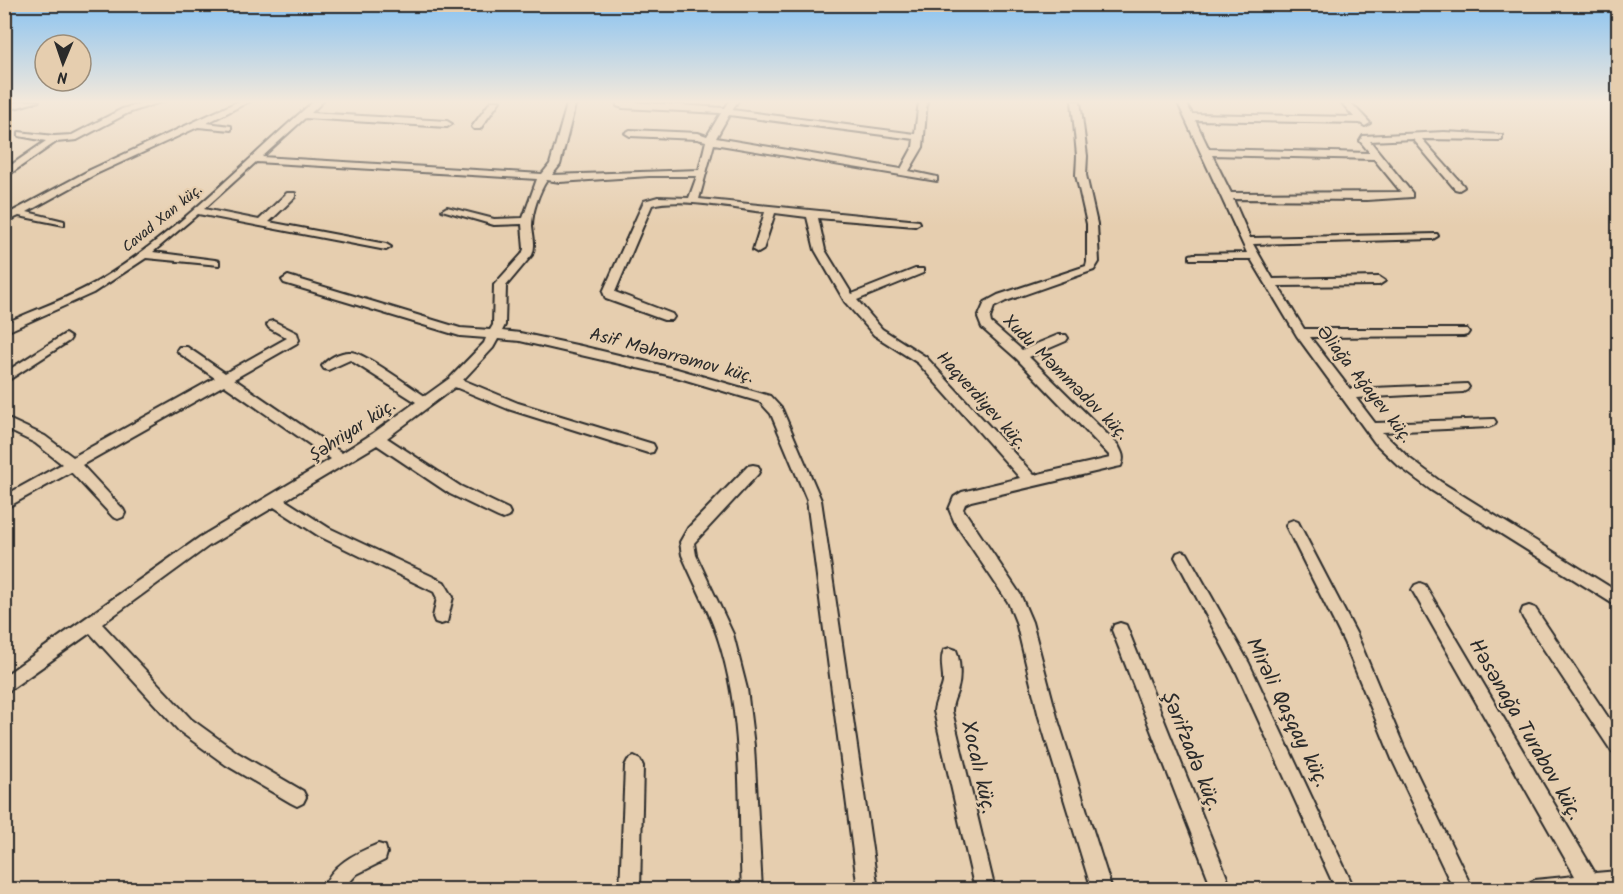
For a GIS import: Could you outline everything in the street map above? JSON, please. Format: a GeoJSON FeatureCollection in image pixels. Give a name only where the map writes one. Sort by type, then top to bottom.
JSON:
{"type":"FeatureCollection","features":[{"type":"Feature","properties":{"kind":"street"},"geometry":{"type":"LineString","coordinates":[[4,175],[49,143]]}},
{"type":"Feature","properties":{"kind":"street"},"geometry":{"type":"LineString","coordinates":[[4,220],[93,172],[156,143]]}},
{"type":"Feature","properties":{"kind":"street","name":"Cavad Xan küç."},"geometry":{"type":"LineString","coordinates":[[4,329],[99,285],[196,211],[272,143]]}},
{"type":"Feature","properties":{"kind":"street","name":"Şəhriyar küç."},"geometry":{"type":"LineString","coordinates":[[4,686],[205,541],[377,438],[454,381],[483,354],[499,326],[500,285],[524,261],[529,249],[527,221],[536,190],[555,165],[561,143]]}},
{"type":"Feature","properties":{"kind":"street"},"geometry":{"type":"LineString","coordinates":[[693,201],[703,173],[709,143]]}},
{"type":"Feature","properties":{"kind":"street"},"geometry":{"type":"LineString","coordinates":[[726,143],[904,172],[933,179]]}},
{"type":"Feature","properties":{"kind":"street"},"geometry":{"type":"LineString","coordinates":[[904,172],[914,156],[917,143]]}},
{"type":"Feature","properties":{"kind":"street","name":"Xudu Məmmədov küç."},"geometry":{"type":"LineString","coordinates":[[1081,143],[1081,176],[1092,224],[1093,262],[1090,268],[1084,272],[1002,298],[985,310],[984,318],[986,325],[1021,356],[1117,456],[1116,462],[967,496],[959,501],[956,509],[960,519],[1015,599],[1021,614],[1048,717],[1102,890]]}},
{"type":"Feature","properties":{"kind":"street","name":"Əliağa Ağayev küç."},"geometry":{"type":"LineString","coordinates":[[1202,143],[1246,241],[1270,283],[1302,333],[1389,448],[1436,486],[1618,600]]}},
{"type":"Feature","properties":{"kind":"street"},"geometry":{"type":"LineString","coordinates":[[1366,143],[1417,206]]}},
{"type":"Feature","properties":{"kind":"street"},"geometry":{"type":"LineString","coordinates":[[1421,143],[1459,187]]}},
{"type":"Feature","properties":{"kind":"street"},"geometry":{"type":"LineString","coordinates":[[1206,152],[1376,156]]}},
{"type":"Feature","properties":{"kind":"street"},"geometry":{"type":"LineString","coordinates":[[255,159],[560,179],[649,173],[703,173]]}},
{"type":"Feature","properties":{"kind":"street"},"geometry":{"type":"LineString","coordinates":[[262,223],[291,195]]}},
{"type":"Feature","properties":{"kind":"street"},"geometry":{"type":"LineString","coordinates":[[1227,196],[1408,195]]}},
{"type":"Feature","properties":{"kind":"street"},"geometry":{"type":"LineString","coordinates":[[668,317],[610,296],[609,292],[648,204],[653,200],[771,205],[812,214],[915,223]]}},
{"type":"Feature","properties":{"kind":"street"},"geometry":{"type":"LineString","coordinates":[[758,250],[771,205]]}},
{"type":"Feature","properties":{"kind":"street"},"geometry":{"type":"LineString","coordinates":[[447,210],[494,222],[527,221]]}},
{"type":"Feature","properties":{"kind":"street"},"geometry":{"type":"LineString","coordinates":[[196,211],[386,247]]}},
{"type":"Feature","properties":{"kind":"street"},"geometry":{"type":"LineString","coordinates":[[19,213],[60,223]]}},
{"type":"Feature","properties":{"kind":"street","name":"Haqverdiyev küç."},"geometry":{"type":"LineString","coordinates":[[812,214],[820,250],[849,299],[878,332],[922,360],[1031,481]]}},
{"type":"Feature","properties":{"kind":"street"},"geometry":{"type":"LineString","coordinates":[[1246,241],[1433,236]]}},
{"type":"Feature","properties":{"kind":"street"},"geometry":{"type":"LineString","coordinates":[[142,254],[215,263]]}},
{"type":"Feature","properties":{"kind":"street"},"geometry":{"type":"LineString","coordinates":[[1194,257],[1254,256]]}},
{"type":"Feature","properties":{"kind":"street"},"geometry":{"type":"LineString","coordinates":[[849,299],[919,271]]}},
{"type":"Feature","properties":{"kind":"street","name":"Asif Məhərrəmov küç."},"geometry":{"type":"LineString","coordinates":[[288,280],[460,332],[520,337],[677,373],[765,399],[777,412],[814,500],[868,890]]}},
{"type":"Feature","properties":{"kind":"street"},"geometry":{"type":"LineString","coordinates":[[1270,283],[1379,281]]}},
{"type":"Feature","properties":{"kind":"street"},"geometry":{"type":"LineString","coordinates":[[4,503],[293,340],[293,336],[273,325]]}},
{"type":"Feature","properties":{"kind":"street"},"geometry":{"type":"LineString","coordinates":[[1302,333],[1463,332]]}},
{"type":"Feature","properties":{"kind":"street"},"geometry":{"type":"LineString","coordinates":[[4,379],[65,338]]}},
{"type":"Feature","properties":{"kind":"street"},"geometry":{"type":"LineString","coordinates":[[1021,356],[1062,338]]}},
{"type":"Feature","properties":{"kind":"street"},"geometry":{"type":"LineString","coordinates":[[183,351],[342,460]]}},
{"type":"Feature","properties":{"kind":"street"},"geometry":{"type":"LineString","coordinates":[[328,366],[343,357],[352,357],[426,402]]}},
{"type":"Feature","properties":{"kind":"street"},"geometry":{"type":"LineString","coordinates":[[454,381],[513,406],[648,448]]}},
{"type":"Feature","properties":{"kind":"street"},"geometry":{"type":"LineString","coordinates":[[1346,394],[1463,387]]}},
{"type":"Feature","properties":{"kind":"street"},"geometry":{"type":"LineString","coordinates":[[4,422],[42,440],[74,464],[118,513]]}},
{"type":"Feature","properties":{"kind":"street"},"geometry":{"type":"LineString","coordinates":[[1372,428],[1489,422]]}},
{"type":"Feature","properties":{"kind":"street"},"geometry":{"type":"LineString","coordinates":[[377,438],[455,490],[503,513]]}},
{"type":"Feature","properties":{"kind":"street"},"geometry":{"type":"LineString","coordinates":[[752,890],[746,774],[733,661],[723,629],[688,555],[687,542],[693,532],[753,470]]}},
{"type":"Feature","properties":{"kind":"street"},"geometry":{"type":"LineString","coordinates":[[273,499],[324,532],[439,587],[444,597],[441,617]]}},
{"type":"Feature","properties":{"kind":"street"},"geometry":{"type":"LineString","coordinates":[[1293,526],[1351,640],[1398,753],[1464,890]]}},
{"type":"Feature","properties":{"kind":"street","name":"Mirəli Qaşqay küç."},"geometry":{"type":"LineString","coordinates":[[1182,557],[1243,668],[1346,890]]}},
{"type":"Feature","properties":{"kind":"street","name":"Həsənağa Turabov küç."},"geometry":{"type":"LineString","coordinates":[[1420,590],[1592,886]]}},
{"type":"Feature","properties":{"kind":"street"},"geometry":{"type":"LineString","coordinates":[[1529,612],[1618,746]]}},
{"type":"Feature","properties":{"kind":"street"},"geometry":{"type":"LineString","coordinates":[[90,622],[185,725],[232,759],[297,797]]}},
{"type":"Feature","properties":{"kind":"street","name":"Şərifzadə küç."},"geometry":{"type":"LineString","coordinates":[[1120,630],[1223,890]]}},
{"type":"Feature","properties":{"kind":"street","name":"Xocalı küç."},"geometry":{"type":"LineString","coordinates":[[950,655],[951,686],[944,699],[943,711],[985,890]]}},
{"type":"Feature","properties":{"kind":"street"},"geometry":{"type":"LineString","coordinates":[[630,890],[634,766]]}},
{"type":"Feature","properties":{"kind":"street"},"geometry":{"type":"LineString","coordinates":[[331,890],[344,869],[378,853]]}},
{"type":"Feature","properties":{"kind":"street"},"geometry":{"type":"LineString","coordinates":[[1535,890],[1592,886],[1618,880]]}}]}
